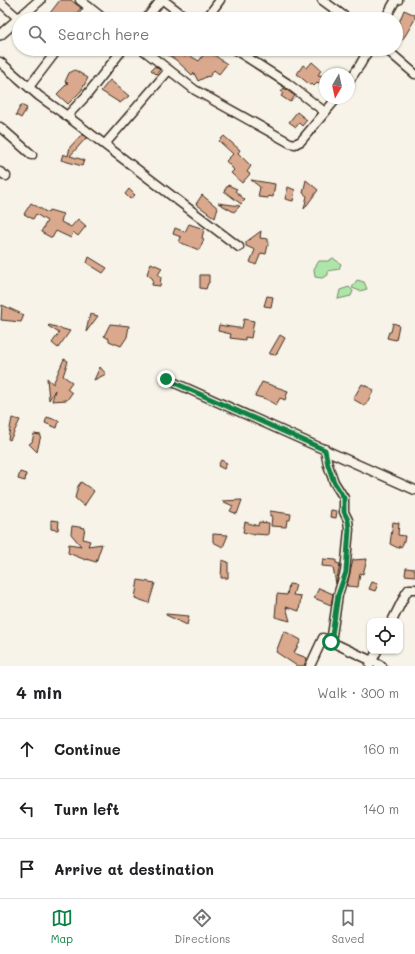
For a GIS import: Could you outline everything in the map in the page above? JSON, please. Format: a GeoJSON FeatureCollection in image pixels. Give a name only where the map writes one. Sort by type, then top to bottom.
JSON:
{"type":"FeatureCollection","features":[{"type":"Feature","properties":{"kind":"street"},"geometry":{"type":"LineString","coordinates":[[27,12],[40,0]]}},
{"type":"Feature","properties":{"kind":"street"},"geometry":{"type":"LineString","coordinates":[[80,0],[95,12]]}},
{"type":"Feature","properties":{"kind":"street"},"geometry":{"type":"LineString","coordinates":[[152,12],[162,0],[178,12]]}},
{"type":"Feature","properties":{"kind":"street"},"geometry":{"type":"LineString","coordinates":[[211,12],[220,0]]}},
{"type":"Feature","properties":{"kind":"street"},"geometry":{"type":"LineString","coordinates":[[322,0],[338,12]]}},
{"type":"Feature","properties":{"kind":"street"},"geometry":{"type":"LineString","coordinates":[[389,12],[395,1],[398,0]]}},
{"type":"Feature","properties":{"kind":"street"},"geometry":{"type":"LineString","coordinates":[[0,2],[12,13]]}},
{"type":"Feature","properties":{"kind":"street"},"geometry":{"type":"LineString","coordinates":[[86,12],[89,7]]}},
{"type":"Feature","properties":{"kind":"street"},"geometry":{"type":"LineString","coordinates":[[0,35],[12,25]]}},
{"type":"Feature","properties":{"kind":"street"},"geometry":{"type":"LineString","coordinates":[[29,87],[53,56]]}},
{"type":"Feature","properties":{"kind":"street"},"geometry":{"type":"LineString","coordinates":[[67,116],[86,96],[117,56]]}},
{"type":"Feature","properties":{"kind":"street"},"geometry":{"type":"LineString","coordinates":[[151,56],[195,90],[290,143],[295,144],[301,141],[332,104]]}},
{"type":"Feature","properties":{"kind":"street"},"geometry":{"type":"LineString","coordinates":[[245,56],[287,83],[325,112]]}},
{"type":"Feature","properties":{"kind":"street"},"geometry":{"type":"LineString","coordinates":[[355,72],[365,56]]}},
{"type":"Feature","properties":{"kind":"street"},"geometry":{"type":"LineString","coordinates":[[394,56],[415,74]]}},
{"type":"Feature","properties":{"kind":"street"},"geometry":{"type":"LineString","coordinates":[[0,62],[29,87],[239,247]]}},
{"type":"Feature","properties":{"kind":"street"},"geometry":{"type":"LineString","coordinates":[[105,144],[169,70]]}},
{"type":"Feature","properties":{"kind":"street"},"geometry":{"type":"LineString","coordinates":[[0,127],[32,155]]}},
{"type":"Feature","properties":{"kind":"street"},"geometry":{"type":"LineString","coordinates":[[166,379],[415,490]]}},
{"type":"Feature","properties":{"kind":"street"},"geometry":{"type":"LineString","coordinates":[[325,450],[334,482],[344,498],[344,512],[348,520],[349,529],[346,572],[338,595],[331,642]]}},
{"type":"Feature","properties":{"kind":"street"},"geometry":{"type":"LineString","coordinates":[[394,618],[406,593],[409,589],[415,589]]}},
{"type":"Feature","properties":{"kind":"street"},"geometry":{"type":"LineString","coordinates":[[310,666],[324,638],[371,664],[382,666]]}},
{"type":"Feature","properties":{"kind":"street"},"geometry":{"type":"LineString","coordinates":[[371,664],[376,654]]}},
{"type":"Feature","properties":{"kind":"green space"},"geometry":{"type":"Polygon","coordinates":[[[333,258],[341,264],[339,269],[328,271],[328,275],[322,278],[315,277],[314,269],[319,261],[328,261],[333,258]]]}},
{"type":"Feature","properties":{"kind":"green space"},"geometry":{"type":"Polygon","coordinates":[[[357,280],[364,282],[367,289],[360,291],[352,288],[357,280]]]}},
{"type":"Feature","properties":{"kind":"green space"},"geometry":{"type":"Polygon","coordinates":[[[349,287],[353,291],[351,296],[338,299],[340,290],[349,287]]]}},
{"type":"Feature","properties":{"kind":"building"},"geometry":{"type":"Polygon","coordinates":[[[60,0],[71,0],[81,8],[77,12],[51,12],[60,0]]]}},
{"type":"Feature","properties":{"kind":"building"},"geometry":{"type":"Polygon","coordinates":[[[404,10],[415,15],[415,19],[403,38],[404,10]]]}},
{"type":"Feature","properties":{"kind":"building"},"geometry":{"type":"Polygon","coordinates":[[[170,56],[190,56],[199,61],[203,56],[216,56],[227,64],[219,74],[214,70],[209,77],[208,76],[198,81],[194,73],[192,75],[170,56]]]}},
{"type":"Feature","properties":{"kind":"building"},"geometry":{"type":"Polygon","coordinates":[[[312,62],[319,68],[319,83],[318,82],[314,86],[312,84],[310,85],[297,74],[303,65],[307,68],[312,62]]]}},
{"type":"Feature","properties":{"kind":"building"},"geometry":{"type":"Polygon","coordinates":[[[155,66],[160,70],[156,74],[151,70],[155,66]]]}},
{"type":"Feature","properties":{"kind":"building"},"geometry":{"type":"Polygon","coordinates":[[[75,70],[88,78],[81,91],[68,104],[57,94],[68,83],[65,82],[69,73],[75,70]]]}},
{"type":"Feature","properties":{"kind":"building"},"geometry":{"type":"Polygon","coordinates":[[[110,80],[129,96],[120,103],[101,91],[110,80]]]}},
{"type":"Feature","properties":{"kind":"building"},"geometry":{"type":"Polygon","coordinates":[[[284,88],[295,96],[290,102],[281,96],[283,93],[281,92],[284,88]]]}},
{"type":"Feature","properties":{"kind":"building"},"geometry":{"type":"Polygon","coordinates":[[[21,105],[27,108],[21,118],[16,115],[21,105]]]}},
{"type":"Feature","properties":{"kind":"building"},"geometry":{"type":"Polygon","coordinates":[[[297,112],[307,120],[302,126],[299,123],[296,127],[289,122],[297,112]]]}},
{"type":"Feature","properties":{"kind":"building"},"geometry":{"type":"Polygon","coordinates":[[[82,134],[86,138],[70,156],[84,160],[82,166],[61,160],[63,154],[68,156],[70,147],[82,134]]]}},
{"type":"Feature","properties":{"kind":"building"},"geometry":{"type":"Polygon","coordinates":[[[224,136],[240,150],[238,153],[251,166],[247,172],[250,174],[242,183],[231,173],[234,170],[226,161],[233,154],[219,141],[224,136]]]}},
{"type":"Feature","properties":{"kind":"building"},"geometry":{"type":"Polygon","coordinates":[[[251,180],[275,184],[273,197],[258,197],[260,187],[251,180]]]}},
{"type":"Feature","properties":{"kind":"building"},"geometry":{"type":"Polygon","coordinates":[[[306,180],[318,190],[304,209],[307,196],[303,193],[306,180]]]}},
{"type":"Feature","properties":{"kind":"building"},"geometry":{"type":"Polygon","coordinates":[[[228,185],[237,189],[235,191],[245,200],[241,204],[224,191],[228,185]]]}},
{"type":"Feature","properties":{"kind":"building"},"geometry":{"type":"Polygon","coordinates":[[[288,187],[295,190],[293,201],[285,199],[288,187]]]}},
{"type":"Feature","properties":{"kind":"building"},"geometry":{"type":"Polygon","coordinates":[[[129,189],[135,195],[130,199],[125,194],[129,189]]]}},
{"type":"Feature","properties":{"kind":"building"},"geometry":{"type":"Polygon","coordinates":[[[202,195],[218,208],[215,218],[196,204],[202,195]]]}},
{"type":"Feature","properties":{"kind":"building"},"geometry":{"type":"Polygon","coordinates":[[[31,203],[48,213],[49,210],[63,214],[61,222],[71,227],[78,219],[86,226],[78,236],[73,232],[71,238],[56,231],[52,238],[41,232],[47,221],[36,214],[33,219],[24,214],[31,203]]]}},
{"type":"Feature","properties":{"kind":"building"},"geometry":{"type":"Polygon","coordinates":[[[218,203],[240,206],[234,212],[218,203]]]}},
{"type":"Feature","properties":{"kind":"building"},"geometry":{"type":"Polygon","coordinates":[[[189,224],[204,229],[202,238],[204,239],[199,250],[179,242],[181,237],[173,234],[175,228],[185,232],[189,224]]]}},
{"type":"Feature","properties":{"kind":"building"},"geometry":{"type":"Polygon","coordinates":[[[261,231],[260,238],[268,239],[268,245],[266,254],[261,253],[256,265],[250,262],[255,250],[246,246],[246,242],[261,231]]]}},
{"type":"Feature","properties":{"kind":"building"},"geometry":{"type":"Polygon","coordinates":[[[89,257],[107,268],[103,273],[87,263],[89,257]]]}},
{"type":"Feature","properties":{"kind":"building"},"geometry":{"type":"Polygon","coordinates":[[[151,263],[162,268],[158,275],[161,277],[160,286],[152,285],[153,279],[147,274],[151,263]]]}},
{"type":"Feature","properties":{"kind":"building"},"geometry":{"type":"Polygon","coordinates":[[[200,275],[209,275],[209,283],[206,289],[200,288],[200,275]]]}},
{"type":"Feature","properties":{"kind":"building"},"geometry":{"type":"Polygon","coordinates":[[[267,296],[273,297],[271,307],[264,306],[267,296]]]}},
{"type":"Feature","properties":{"kind":"building"},"geometry":{"type":"Polygon","coordinates":[[[2,305],[24,315],[21,322],[1,320],[2,305]]]}},
{"type":"Feature","properties":{"kind":"building"},"geometry":{"type":"Polygon","coordinates":[[[90,314],[98,316],[86,332],[90,314]]]}},
{"type":"Feature","properties":{"kind":"building"},"geometry":{"type":"Polygon","coordinates":[[[244,319],[254,321],[251,338],[245,337],[245,340],[230,338],[231,334],[218,331],[219,325],[242,328],[244,319]]]}},
{"type":"Feature","properties":{"kind":"building"},"geometry":{"type":"Polygon","coordinates":[[[393,323],[399,325],[396,340],[387,338],[389,332],[391,332],[393,323]]]}},
{"type":"Feature","properties":{"kind":"building"},"geometry":{"type":"Polygon","coordinates":[[[110,324],[129,326],[127,337],[121,346],[109,341],[109,339],[104,336],[110,324]]]}},
{"type":"Feature","properties":{"kind":"building"},"geometry":{"type":"Polygon","coordinates":[[[48,326],[70,331],[58,348],[52,343],[59,333],[48,326]]]}},
{"type":"Feature","properties":{"kind":"building"},"geometry":{"type":"Polygon","coordinates":[[[280,335],[285,338],[276,355],[269,354],[280,335]]]}},
{"type":"Feature","properties":{"kind":"building"},"geometry":{"type":"Polygon","coordinates":[[[64,359],[68,361],[63,376],[72,382],[67,389],[72,393],[67,400],[52,401],[55,390],[49,400],[47,378],[53,384],[64,359]]]}},
{"type":"Feature","properties":{"kind":"building"},"geometry":{"type":"Polygon","coordinates":[[[100,367],[106,374],[94,380],[100,367]]]}},
{"type":"Feature","properties":{"kind":"building"},"geometry":{"type":"Polygon","coordinates":[[[262,382],[288,391],[285,400],[280,398],[276,405],[266,399],[255,396],[262,382]]]}},
{"type":"Feature","properties":{"kind":"building"},"geometry":{"type":"Polygon","coordinates":[[[362,384],[374,390],[365,406],[353,399],[362,384]]]}},
{"type":"Feature","properties":{"kind":"building"},"geometry":{"type":"Polygon","coordinates":[[[47,417],[59,421],[57,428],[45,423],[47,417]]]}},
{"type":"Feature","properties":{"kind":"building"},"geometry":{"type":"Polygon","coordinates":[[[12,418],[20,420],[10,440],[8,439],[12,418]]]}},
{"type":"Feature","properties":{"kind":"building"},"geometry":{"type":"Polygon","coordinates":[[[34,434],[41,435],[37,452],[29,444],[32,442],[34,434]]]}},
{"type":"Feature","properties":{"kind":"building"},"geometry":{"type":"Polygon","coordinates":[[[221,460],[227,463],[224,469],[218,466],[221,460]]]}},
{"type":"Feature","properties":{"kind":"building"},"geometry":{"type":"Polygon","coordinates":[[[20,472],[26,474],[25,481],[18,479],[20,472]]]}},
{"type":"Feature","properties":{"kind":"building"},"geometry":{"type":"Polygon","coordinates":[[[81,482],[94,491],[84,506],[75,498],[78,486],[81,482]]]}},
{"type":"Feature","properties":{"kind":"building"},"geometry":{"type":"Polygon","coordinates":[[[242,500],[237,514],[230,511],[233,506],[222,501],[242,500]]]}},
{"type":"Feature","properties":{"kind":"building"},"geometry":{"type":"Polygon","coordinates":[[[331,510],[337,511],[336,518],[330,517],[331,510]]]}},
{"type":"Feature","properties":{"kind":"building"},"geometry":{"type":"Polygon","coordinates":[[[270,511],[291,514],[290,520],[287,520],[286,527],[271,526],[272,516],[270,516],[270,511]]]}},
{"type":"Feature","properties":{"kind":"building"},"geometry":{"type":"Polygon","coordinates":[[[51,520],[59,521],[58,530],[51,529],[51,520]]]}},
{"type":"Feature","properties":{"kind":"building"},"geometry":{"type":"Polygon","coordinates":[[[245,522],[258,526],[259,522],[269,523],[268,535],[255,535],[243,532],[245,522]]]}},
{"type":"Feature","properties":{"kind":"building"},"geometry":{"type":"Polygon","coordinates":[[[393,522],[399,523],[398,535],[405,536],[404,542],[401,547],[399,546],[398,548],[390,544],[393,522]]]}},
{"type":"Feature","properties":{"kind":"building"},"geometry":{"type":"Polygon","coordinates":[[[72,526],[85,528],[83,539],[90,541],[88,546],[102,544],[96,562],[68,553],[69,544],[81,546],[71,534],[72,526]]]}},
{"type":"Feature","properties":{"kind":"building"},"geometry":{"type":"Polygon","coordinates":[[[213,534],[228,535],[223,547],[213,542],[213,534]]]}},
{"type":"Feature","properties":{"kind":"building"},"geometry":{"type":"Polygon","coordinates":[[[323,559],[336,560],[336,563],[340,564],[336,584],[333,567],[322,566],[323,559]]]}},
{"type":"Feature","properties":{"kind":"building"},"geometry":{"type":"Polygon","coordinates":[[[367,559],[363,574],[360,573],[358,587],[347,586],[353,560],[367,559]]]}},
{"type":"Feature","properties":{"kind":"building"},"geometry":{"type":"Polygon","coordinates":[[[222,560],[228,562],[228,578],[221,578],[222,560]]]}},
{"type":"Feature","properties":{"kind":"building"},"geometry":{"type":"Polygon","coordinates":[[[406,568],[415,569],[415,576],[405,575],[406,568]]]}},
{"type":"Feature","properties":{"kind":"building"},"geometry":{"type":"Polygon","coordinates":[[[138,580],[155,583],[149,603],[135,598],[138,580]]]}},
{"type":"Feature","properties":{"kind":"building"},"geometry":{"type":"Polygon","coordinates":[[[372,582],[378,584],[375,591],[369,589],[372,582]]]}},
{"type":"Feature","properties":{"kind":"building"},"geometry":{"type":"Polygon","coordinates":[[[289,584],[296,585],[293,595],[301,596],[299,611],[286,607],[290,621],[275,617],[277,594],[287,595],[289,584]]]}},
{"type":"Feature","properties":{"kind":"building"},"geometry":{"type":"Polygon","coordinates":[[[319,588],[333,594],[331,605],[314,598],[319,588]]]}},
{"type":"Feature","properties":{"kind":"building"},"geometry":{"type":"Polygon","coordinates":[[[166,615],[189,616],[187,625],[166,615]]]}},
{"type":"Feature","properties":{"kind":"building"},"geometry":{"type":"Polygon","coordinates":[[[284,631],[301,640],[294,653],[307,658],[304,666],[297,666],[276,652],[284,631]]]}},
{"type":"Feature","properties":{"kind":"route"},"geometry":{"type":"LineString","coordinates":[[166,379],[325,450],[334,482],[344,498],[343,508],[349,524],[346,572],[338,595],[331,642]]}}]}
